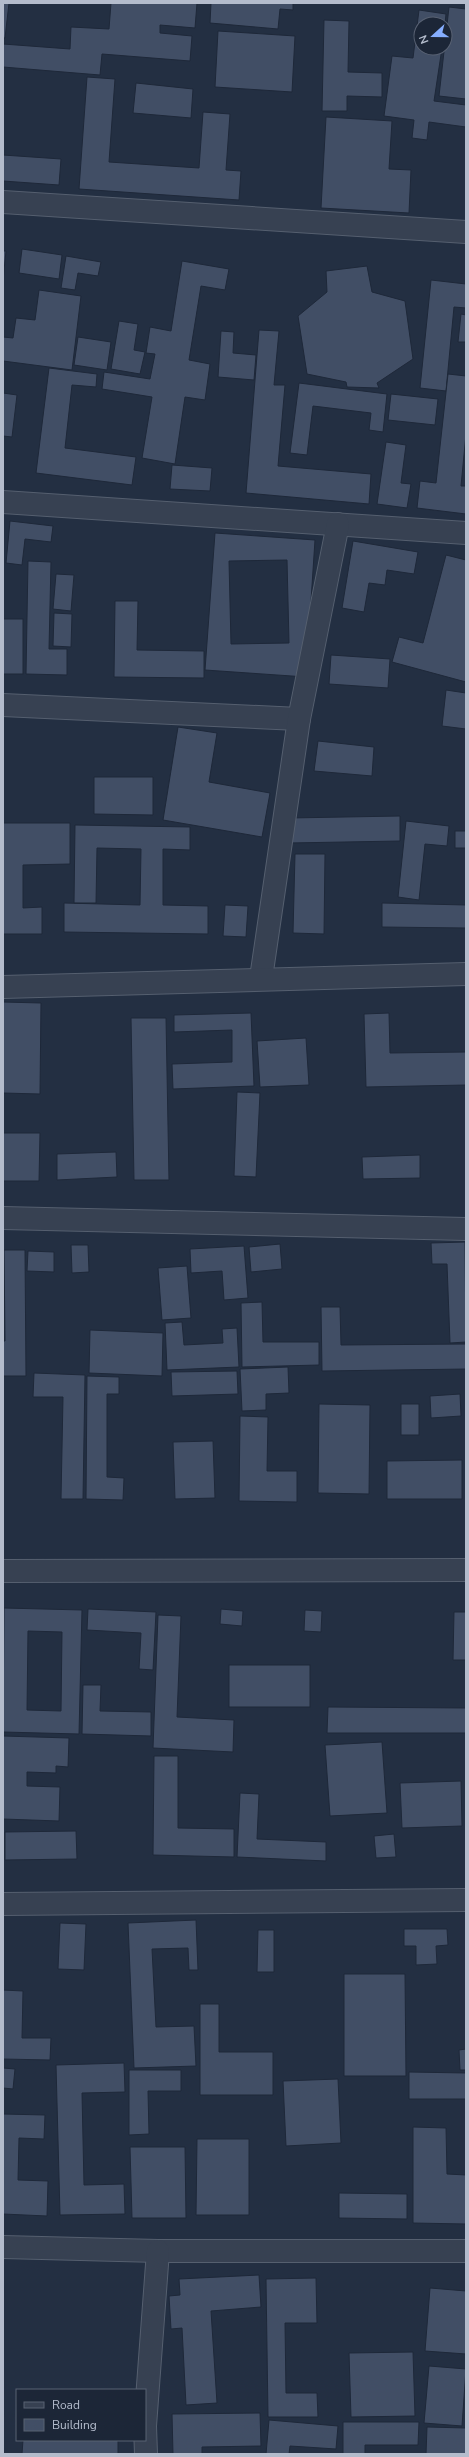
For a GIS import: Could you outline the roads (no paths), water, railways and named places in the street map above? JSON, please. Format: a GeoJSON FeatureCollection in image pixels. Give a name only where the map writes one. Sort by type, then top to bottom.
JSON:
{"type":"FeatureCollection","features":[{"type":"Feature","properties":{"kind":"street"},"geometry":{"type":"LineString","coordinates":[[3,202],[466,232]]}},
{"type":"Feature","properties":{"kind":"street"},"geometry":{"type":"LineString","coordinates":[[3,502],[466,533]]}},
{"type":"Feature","properties":{"kind":"street"},"geometry":{"type":"LineString","coordinates":[[261,978],[299,719],[338,524]]}},
{"type":"Feature","properties":{"kind":"street"},"geometry":{"type":"LineString","coordinates":[[3,705],[299,719]]}},
{"type":"Feature","properties":{"kind":"street"},"geometry":{"type":"LineString","coordinates":[[3,987],[261,978],[466,974]]}},
{"type":"Feature","properties":{"kind":"street"},"geometry":{"type":"LineString","coordinates":[[3,1218],[466,1229]]}},
{"type":"Feature","properties":{"kind":"street"},"geometry":{"type":"LineString","coordinates":[[3,1571],[466,1570]]}},
{"type":"Feature","properties":{"kind":"street"},"geometry":{"type":"LineString","coordinates":[[3,1904],[466,1900]]}},
{"type":"Feature","properties":{"kind":"street"},"geometry":{"type":"LineString","coordinates":[[3,2247],[158,2251],[466,2251]]}},
{"type":"Feature","properties":{"kind":"street"},"geometry":{"type":"LineString","coordinates":[[146,2413],[158,2251]]}},
{"type":"Feature","properties":{"kind":"street"},"geometry":{"type":"LineString","coordinates":[[146,2441],[146,2454]]}}]}
